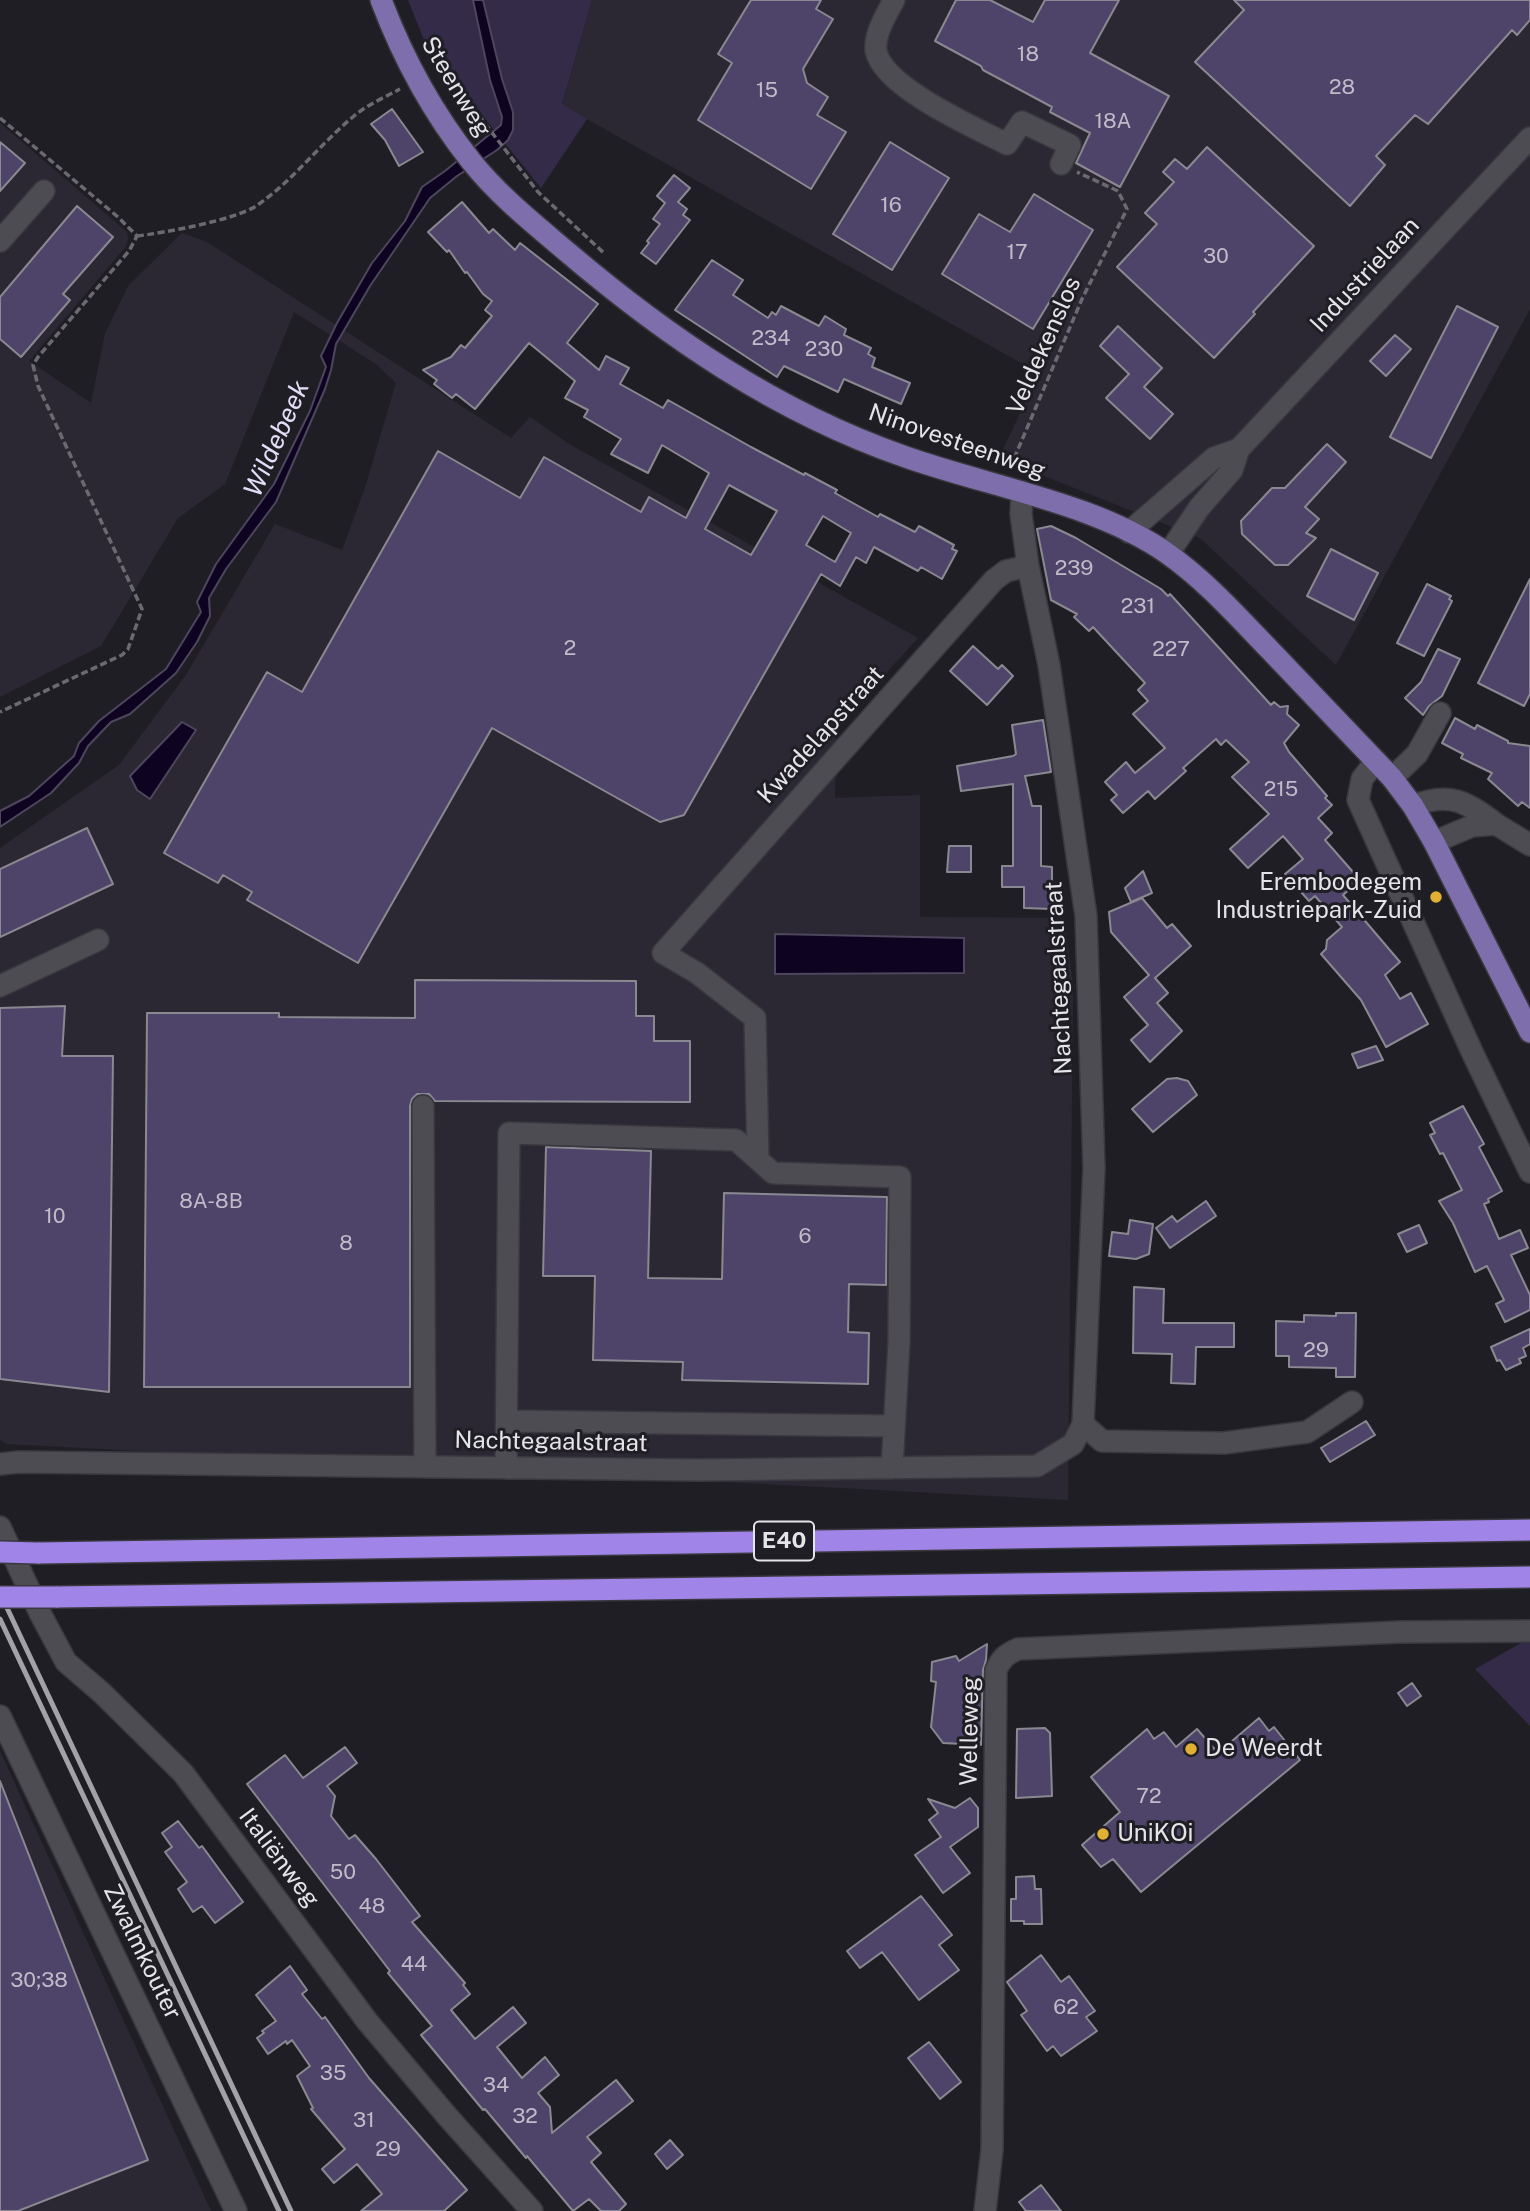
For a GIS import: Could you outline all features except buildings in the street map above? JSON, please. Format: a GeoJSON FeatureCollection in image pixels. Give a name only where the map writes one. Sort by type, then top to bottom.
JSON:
{"type":"FeatureCollection","features":[{"type":"Feature","properties":{"kind":"highway","name":"E40"},"geometry":{"type":"LineString","coordinates":[[0,1552],[1530,1530]]}},
{"type":"Feature","properties":{"kind":"highway","name":"E40"},"geometry":{"type":"LineString","coordinates":[[0,1597],[1530,1577]]}},
{"type":"Feature","properties":{"kind":"main road","name":"Steenweg"},"geometry":{"type":"LineString","coordinates":[[381,0],[402,51],[425,94],[443,124],[472,162]]}},
{"type":"Feature","properties":{"kind":"main road","name":"Ninovesteenweg"},"geometry":{"type":"LineString","coordinates":[[472,162],[500,194],[602,281],[667,331],[747,384],[796,410],[901,456],[1086,514],[1129,532],[1168,554],[1220,598],[1392,778],[1413,806],[1434,842],[1530,1032]]}},
{"type":"Feature","properties":{"kind":"street"},"geometry":{"type":"LineString","coordinates":[[894,0],[878,34],[876,50],[882,67],[895,81],[954,117],[1007,144],[1022,122],[1070,145],[1061,164]]}},
{"type":"Feature","properties":{"kind":"street","name":"Industrielaan"},"geometry":{"type":"LineString","coordinates":[[1168,554],[1199,508],[1232,470],[1239,449],[1530,138]]}},
{"type":"Feature","properties":{"kind":"street"},"geometry":{"type":"LineString","coordinates":[[0,241],[44,191]]}},
{"type":"Feature","properties":{"kind":"street","name":"Industrielaan"},"geometry":{"type":"LineString","coordinates":[[1129,532],[1214,458],[1239,449]]}},
{"type":"Feature","properties":{"kind":"street","name":"Nachtegaalstraat"},"geometry":{"type":"LineString","coordinates":[[0,1464],[19,1462],[699,1470],[1037,1466],[1073,1444],[1083,1424],[1094,1168],[1086,916],[1049,664],[1028,566],[1021,514],[1012,489]]}},
{"type":"Feature","properties":{"kind":"street","name":"Kwadelapstraat"},"geometry":{"type":"LineString","coordinates":[[758,1159],[755,1018],[697,973],[663,953],[994,580],[1006,571],[1028,566]]}},
{"type":"Feature","properties":{"kind":"street"},"geometry":{"type":"LineString","coordinates":[[1392,778],[1418,754],[1440,713]]}},
{"type":"Feature","properties":{"kind":"street"},"geometry":{"type":"LineString","coordinates":[[1376,761],[1362,779],[1358,800],[1473,1054],[1530,1172]]}},
{"type":"Feature","properties":{"kind":"street"},"geometry":{"type":"LineString","coordinates":[[1413,806],[1431,799],[1456,801],[1480,810],[1496,824],[1530,845]]}},
{"type":"Feature","properties":{"kind":"street"},"geometry":{"type":"LineString","coordinates":[[1434,842],[1472,826],[1496,824]]}},
{"type":"Feature","properties":{"kind":"street"},"geometry":{"type":"LineString","coordinates":[[0,986],[98,940]]}},
{"type":"Feature","properties":{"kind":"street"},"geometry":{"type":"LineString","coordinates":[[423,1106],[425,1467]]}},
{"type":"Feature","properties":{"kind":"street"},"geometry":{"type":"LineString","coordinates":[[506,1468],[509,1133],[736,1140],[773,1173],[900,1177],[899,1342],[892,1468]]}},
{"type":"Feature","properties":{"kind":"street"},"geometry":{"type":"LineString","coordinates":[[1083,1424],[1101,1441],[1224,1443],[1307,1432],[1352,1402]]}},
{"type":"Feature","properties":{"kind":"street"},"geometry":{"type":"LineString","coordinates":[[507,1421],[894,1426]]}},
{"type":"Feature","properties":{"kind":"street","name":"Italiënweg"},"geometry":{"type":"LineString","coordinates":[[0,1528],[66,1662],[183,1773],[367,2021],[532,2211]]}},
{"type":"Feature","properties":{"kind":"street","name":"Welleweg"},"geometry":{"type":"LineString","coordinates":[[985,2211],[992,2150],[996,1670],[1008,1653],[1018,1649],[1386,1632],[1530,1631]]}},
{"type":"Feature","properties":{"kind":"street","name":"Zwalmkouter"},"geometry":{"type":"LineString","coordinates":[[0,1716],[236,2211]]}},
{"type":"Feature","properties":{"kind":"path"},"geometry":{"type":"LineString","coordinates":[[423,44],[538,191],[605,254]]}},
{"type":"Feature","properties":{"kind":"path"},"geometry":{"type":"LineString","coordinates":[[137,236],[162,233],[254,208],[355,115],[405,86]]}},
{"type":"Feature","properties":{"kind":"path"},"geometry":{"type":"LineString","coordinates":[[0,118],[137,236]]}},
{"type":"Feature","properties":{"kind":"path","name":"Veldekenslos"},"geometry":{"type":"LineString","coordinates":[[1012,489],[1082,299],[1127,209],[1118,191],[1061,164]]}},
{"type":"Feature","properties":{"kind":"path"},"geometry":{"type":"LineString","coordinates":[[0,712],[122,655],[128,649],[141,615],[141,603],[38,386],[33,365],[129,251],[137,236]]}},
{"type":"Feature","properties":{"kind":"shaded area"},"geometry":{"type":"Polygon","coordinates":[[[408,0],[592,0],[562,104],[587,119],[541,188],[426,45],[408,0]]]}},
{"type":"Feature","properties":{"kind":"shaded area"},"geometry":{"type":"Polygon","coordinates":[[[473,0],[483,0],[513,112],[513,130],[508,140],[430,198],[370,286],[336,344],[325,389],[276,502],[226,569],[209,598],[210,616],[197,642],[176,673],[130,714],[111,722],[51,793],[0,827],[0,811],[29,796],[74,756],[79,743],[99,721],[166,669],[201,612],[197,602],[216,564],[274,484],[310,411],[326,367],[321,356],[372,263],[405,221],[422,187],[501,125],[502,117],[490,80],[473,0]]]}},
{"type":"Feature","properties":{"kind":"shaded area"},"geometry":{"type":"Polygon","coordinates":[[[592,0],[1530,0],[1530,309],[1336,665],[1200,538],[999,458],[1039,373],[562,105],[592,0]]]}},
{"type":"Feature","properties":{"kind":"shaded area"},"geometry":{"type":"Polygon","coordinates":[[[0,123],[127,232],[126,246],[29,361],[91,403],[105,334],[128,286],[182,233],[207,242],[511,438],[530,417],[569,444],[918,638],[837,727],[835,798],[920,795],[920,917],[1064,918],[1073,984],[1068,1500],[7,1444],[0,1440],[0,848],[119,765],[186,675],[275,524],[342,550],[365,488],[396,383],[376,364],[294,312],[225,484],[178,518],[101,646],[0,697],[0,123]]]}},
{"type":"Feature","properties":{"kind":"shaded area"},"geometry":{"type":"Polygon","coordinates":[[[182,722],[196,730],[150,799],[137,790],[130,776],[182,722]]]}},
{"type":"Feature","properties":{"kind":"shaded area"},"geometry":{"type":"Polygon","coordinates":[[[775,934],[964,938],[964,973],[775,974],[775,934]]]}},
{"type":"Feature","properties":{"kind":"shaded area"},"geometry":{"type":"Polygon","coordinates":[[[1530,1638],[1530,1726],[1475,1669],[1530,1638]]]}},
{"type":"Feature","properties":{"kind":"shaded area"},"geometry":{"type":"Polygon","coordinates":[[[0,1751],[31,1819],[211,2211],[0,2211],[0,1751]]]}},
{"type":"Feature","properties":{"kind":"railway"},"geometry":{"type":"LineString","coordinates":[[0,1593],[291,2211]]}},
{"type":"Feature","properties":{"kind":"railway"},"geometry":{"type":"LineString","coordinates":[[0,1619],[279,2211]]}},
{"type":"Feature","properties":{"kind":"place","name":"Erembodegem Industriepark-Zuid"},"geometry":{"type":"Point","coordinates":[1436,897]}},
{"type":"Feature","properties":{"kind":"place","name":"De Weerdt"},"geometry":{"type":"Point","coordinates":[1191,1749]}},
{"type":"Feature","properties":{"kind":"place","name":"UniKOi"},"geometry":{"type":"Point","coordinates":[1103,1834]}},
{"type":"Feature","properties":{"kind":"water label","name":"Wildebeek"},"geometry":{"type":"Point","coordinates":[277,439]}}]}
